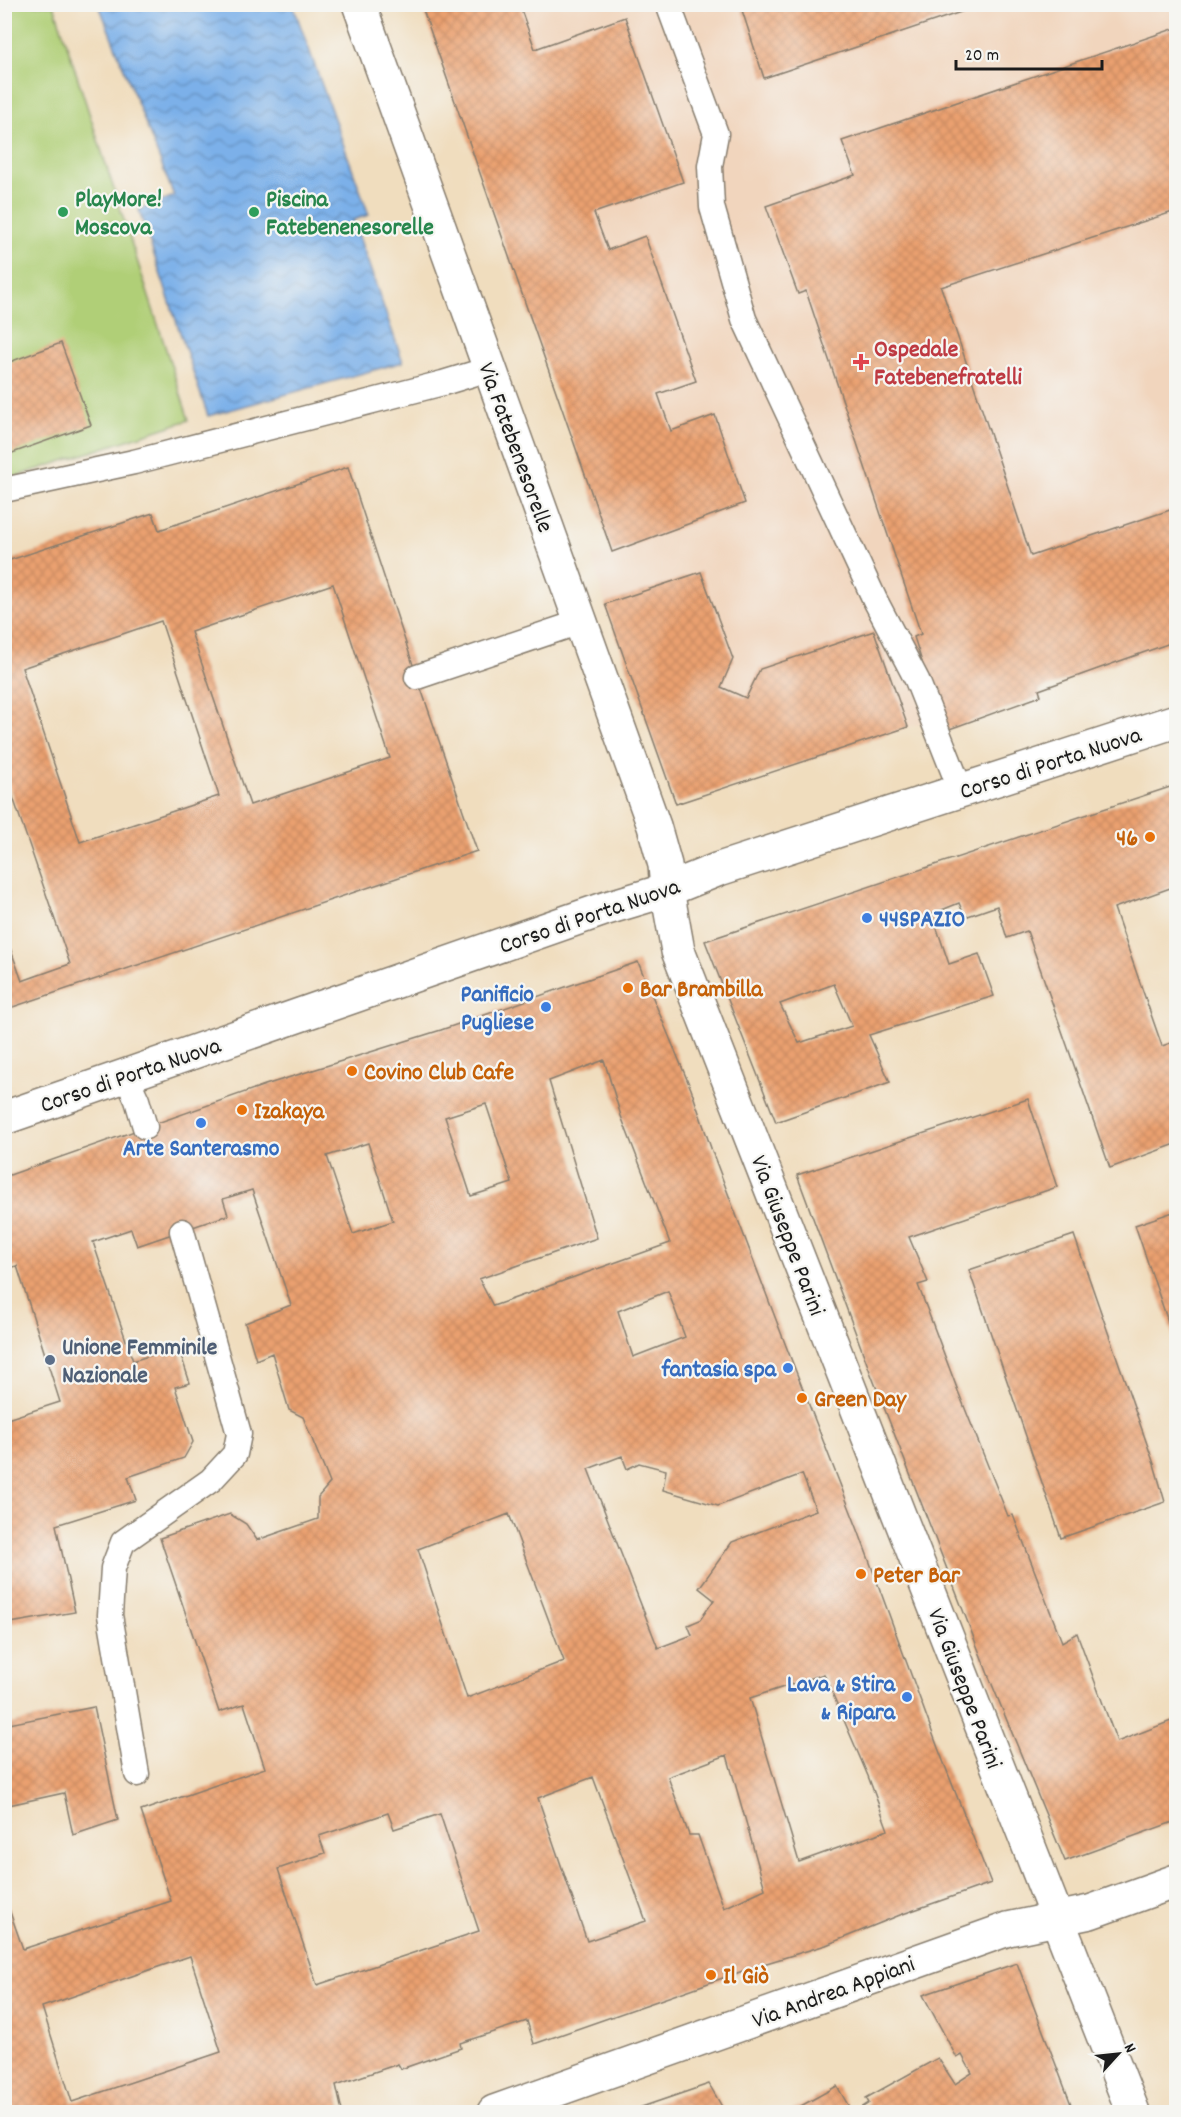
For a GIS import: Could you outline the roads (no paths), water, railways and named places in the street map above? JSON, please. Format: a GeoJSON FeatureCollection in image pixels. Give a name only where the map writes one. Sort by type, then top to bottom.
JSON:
{"type":"FeatureCollection","features":[{"type":"Feature","properties":{"kind":"street","name":"Via Fatebenesorelle"},"geometry":{"type":"LineString","coordinates":[[359,4],[654,826],[665,865],[667,890]]}},
{"type":"Feature","properties":{"kind":"street","name":"Corso di Porta Nuova"},"geometry":{"type":"LineString","coordinates":[[4,1118],[607,908],[667,890],[719,869],[1176,721]]}},
{"type":"Feature","properties":{"kind":"street","name":"Via Giuseppe Parini"},"geometry":{"type":"LineString","coordinates":[[667,890],[678,951],[1055,1918],[1133,2112]]}},
{"type":"Feature","properties":{"kind":"street","name":"Via Andrea Appiani"},"geometry":{"type":"LineString","coordinates":[[494,2112],[1008,1929],[1090,1912],[1176,1881]]}},
{"type":"Feature","properties":{"kind":"lane"},"geometry":{"type":"LineString","coordinates":[[668,4],[716,134],[710,166],[712,207],[744,319],[875,600],[917,680],[961,790]]}},
{"type":"Feature","properties":{"kind":"lane"},"geometry":{"type":"LineString","coordinates":[[4,490],[156,456],[444,383],[489,369]]}},
{"type":"Feature","properties":{"kind":"lane"},"geometry":{"type":"LineString","coordinates":[[417,677],[580,622]]}},
{"type":"Feature","properties":{"kind":"lane"},"geometry":{"type":"LineString","coordinates":[[126,1076],[145,1127]]}},
{"type":"Feature","properties":{"kind":"lane"},"geometry":{"type":"LineString","coordinates":[[137,1774],[110,1615],[113,1568],[123,1542],[211,1480],[235,1454],[239,1434],[182,1231]]}},
{"type":"Feature","properties":{"kind":"water","name":"Piscina Fatebenenesorelle"},"geometry":{"type":"Polygon","coordinates":[[[99,5],[293,5],[369,215],[353,220],[403,362],[208,416],[139,210],[174,196],[99,5]]]}},
{"type":"Feature","properties":{"kind":"place","name":"PlayMore! Moscova"},"geometry":{"type":"Point","coordinates":[63,212]}},
{"type":"Feature","properties":{"kind":"place","name":"Piscina Fatebenenesorelle"},"geometry":{"type":"Point","coordinates":[254,212]}},
{"type":"Feature","properties":{"kind":"place","name":"Ospedale Fatebenefratelli"},"geometry":{"type":"Point","coordinates":[861,362]}},
{"type":"Feature","properties":{"kind":"place","name":"46"},"geometry":{"type":"Point","coordinates":[1150,837]}},
{"type":"Feature","properties":{"kind":"place","name":"44SPAZIO"},"geometry":{"type":"Point","coordinates":[867,918]}},
{"type":"Feature","properties":{"kind":"place","name":"Bar Brambilla"},"geometry":{"type":"Point","coordinates":[628,988]}},
{"type":"Feature","properties":{"kind":"place","name":"Panificio Pugliese"},"geometry":{"type":"Point","coordinates":[546,1007]}},
{"type":"Feature","properties":{"kind":"place","name":"Covino Club Cafe"},"geometry":{"type":"Point","coordinates":[352,1071]}},
{"type":"Feature","properties":{"kind":"place","name":"Izakaya"},"geometry":{"type":"Point","coordinates":[242,1110]}},
{"type":"Feature","properties":{"kind":"place","name":"Arte Santerasmo"},"geometry":{"type":"Point","coordinates":[201,1123]}},
{"type":"Feature","properties":{"kind":"place","name":"Unione Femminile Nazionale"},"geometry":{"type":"Point","coordinates":[50,1360]}},
{"type":"Feature","properties":{"kind":"place","name":"fantasia spa"},"geometry":{"type":"Point","coordinates":[788,1368]}},
{"type":"Feature","properties":{"kind":"place","name":"Green Day"},"geometry":{"type":"Point","coordinates":[802,1398]}},
{"type":"Feature","properties":{"kind":"place","name":"Peter Bar"},"geometry":{"type":"Point","coordinates":[861,1574]}},
{"type":"Feature","properties":{"kind":"place","name":"Lava & Stira & Ripara"},"geometry":{"type":"Point","coordinates":[907,1697]}},
{"type":"Feature","properties":{"kind":"place","name":"Il Giò"},"geometry":{"type":"Point","coordinates":[711,1975]}}]}
